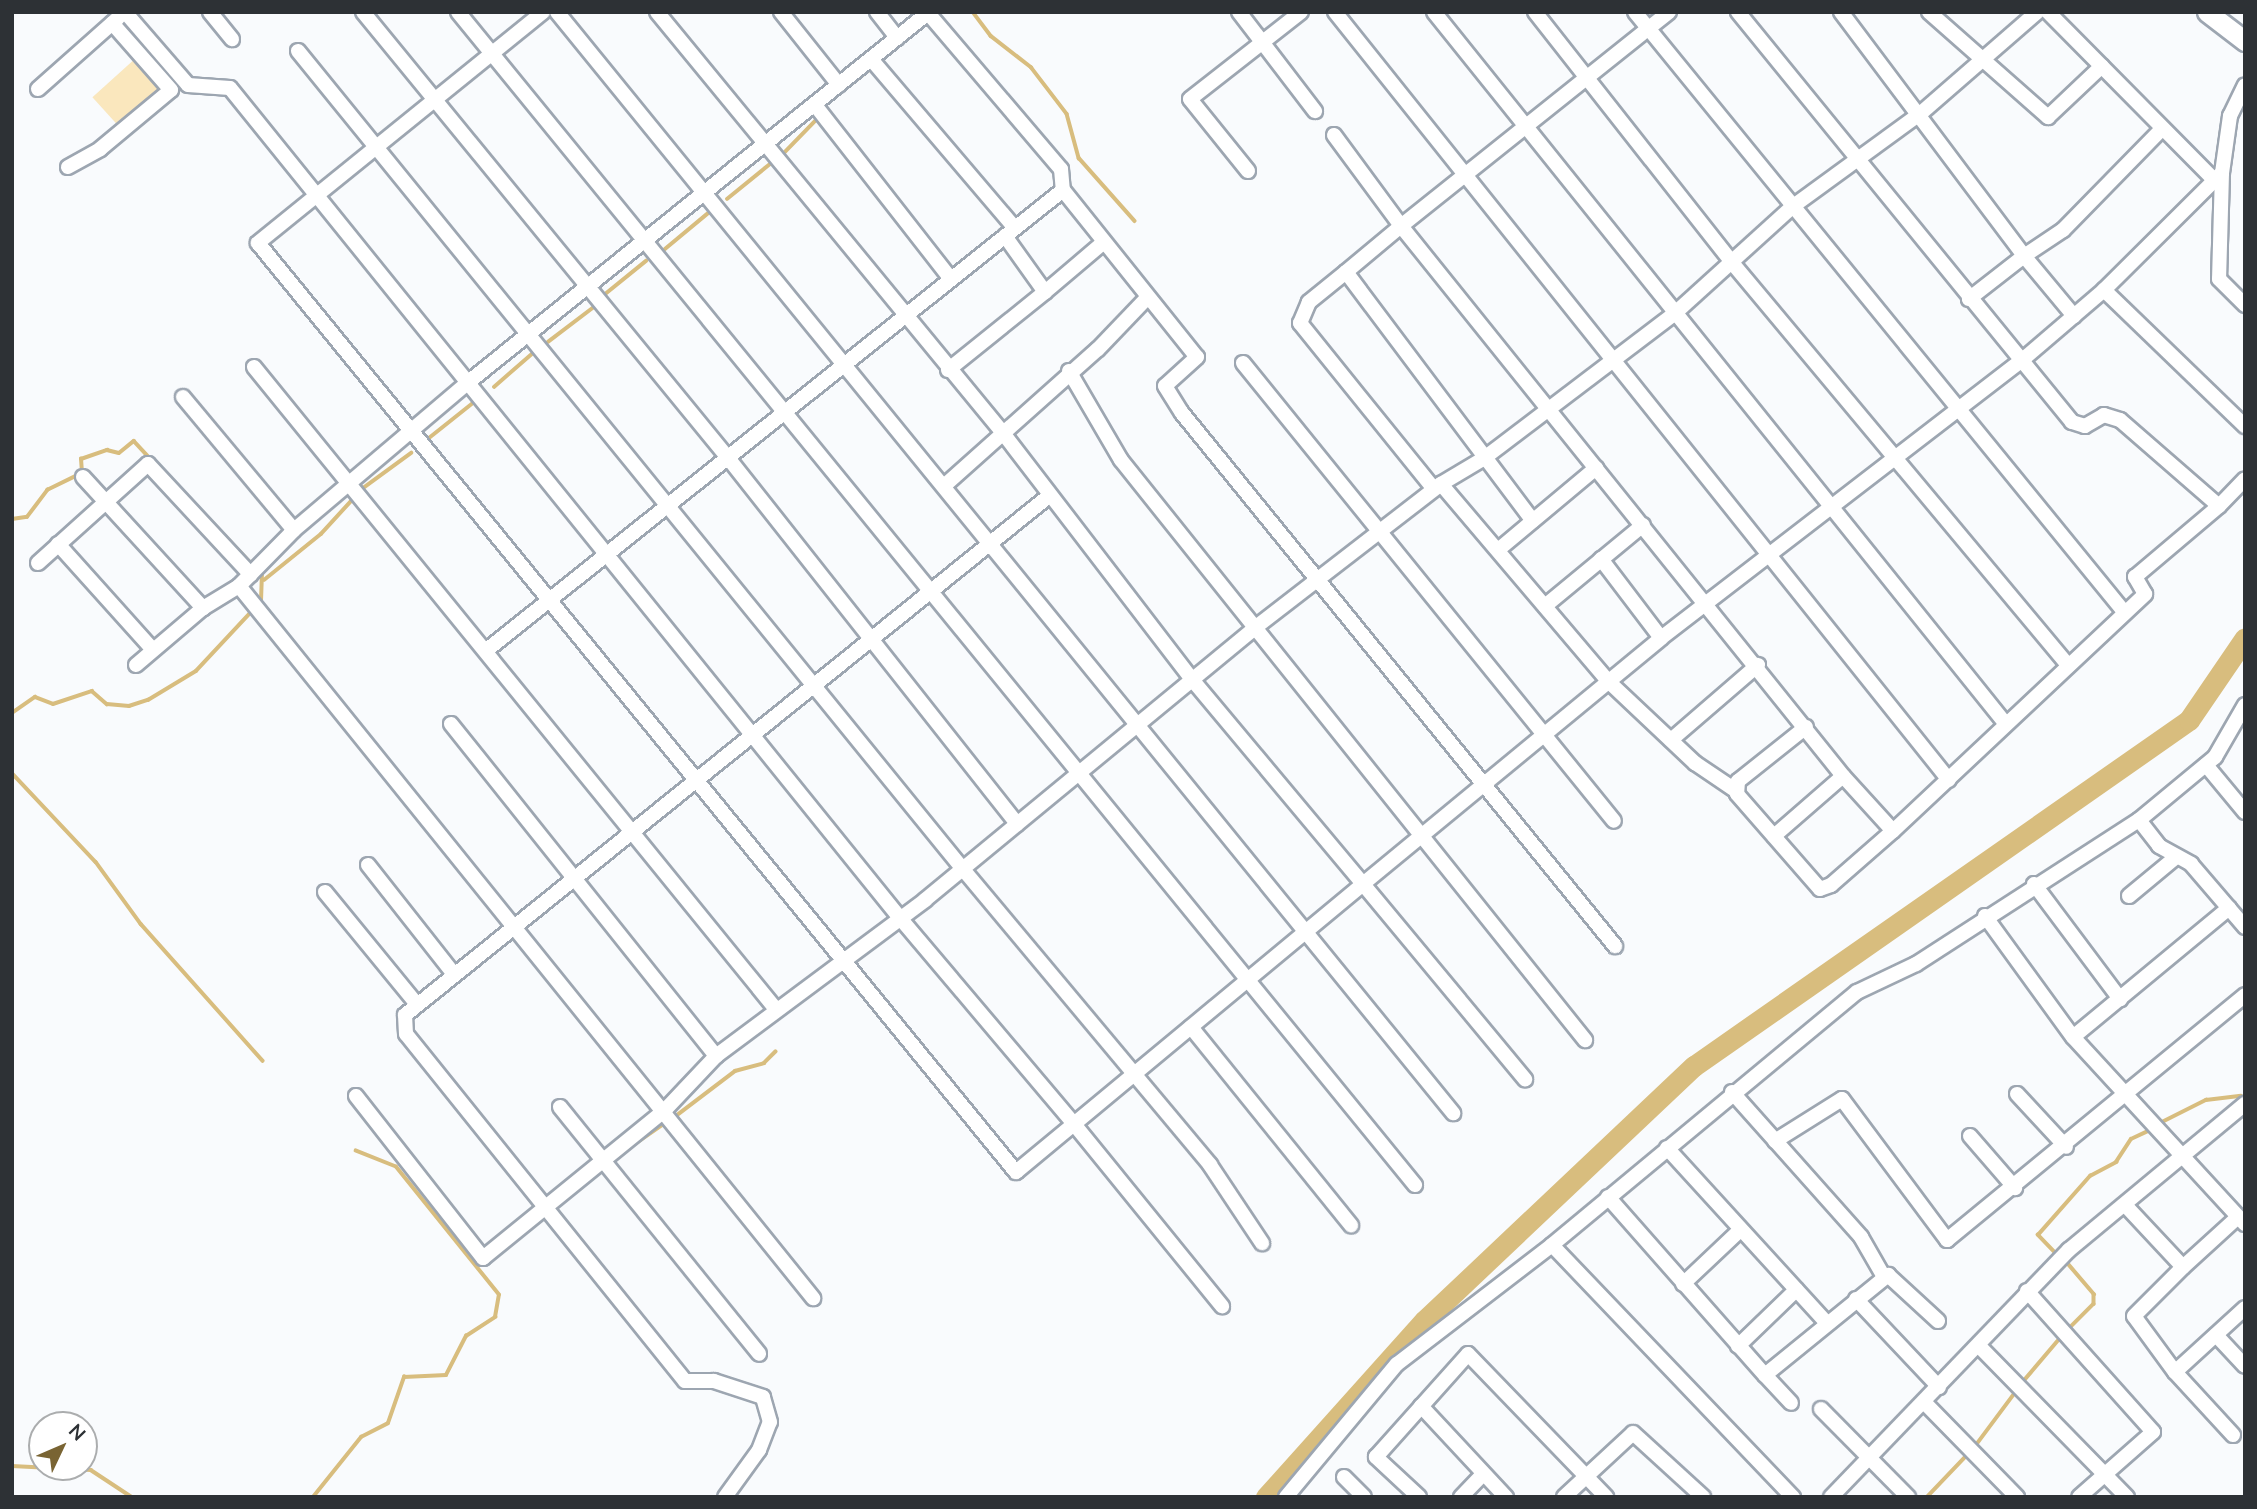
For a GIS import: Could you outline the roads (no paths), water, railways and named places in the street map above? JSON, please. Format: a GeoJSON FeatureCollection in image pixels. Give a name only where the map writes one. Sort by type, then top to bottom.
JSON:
{"type":"FeatureCollection","features":[{"type":"Feature","properties":{"kind":"main road"},"geometry":{"type":"LineString","coordinates":[[2207,12],[2245,41]]}},
{"type":"Feature","properties":{"kind":"street"},"geometry":{"type":"LineString","coordinates":[[38,89],[125,12],[188,85],[230,88],[471,380],[900,918],[1074,1124],[1222,1306]]}},
{"type":"Feature","properties":{"kind":"street"},"geometry":{"type":"LineString","coordinates":[[210,12],[232,39]]}},
{"type":"Feature","properties":{"kind":"street"},"geometry":{"type":"LineString","coordinates":[[363,12],[587,289],[729,459],[1017,824]]}},
{"type":"Feature","properties":{"kind":"street"},"geometry":{"type":"LineString","coordinates":[[458,12],[787,412],[1080,775],[1249,978],[1415,1185]]}},
{"type":"Feature","properties":{"kind":"street"},"geometry":{"type":"LineString","coordinates":[[543,12],[315,194],[258,243],[409,434],[548,598],[841,964],[1016,1172],[1308,932],[1421,831],[1661,638],[1955,409],[2020,362],[2104,290],[2200,200],[2218,176]]}},
{"type":"Feature","properties":{"kind":"street"},"geometry":{"type":"LineString","coordinates":[[557,12],[708,194],[1139,729],[1308,932],[1453,1113]]}},
{"type":"Feature","properties":{"kind":"street"},"geometry":{"type":"LineString","coordinates":[[657,12],[902,315],[1003,433],[1195,682],[1525,1079]]}},
{"type":"Feature","properties":{"kind":"street"},"geometry":{"type":"LineString","coordinates":[[781,12],[839,85]]}},
{"type":"Feature","properties":{"kind":"street"},"geometry":{"type":"LineString","coordinates":[[877,12],[897,38]]}},
{"type":"Feature","properties":{"kind":"street"},"geometry":{"type":"LineString","coordinates":[[1239,12],[1315,111]]}},
{"type":"Feature","properties":{"kind":"street"},"geometry":{"type":"LineString","coordinates":[[1248,171],[1190,99],[1301,12]]}},
{"type":"Feature","properties":{"kind":"street"},"geometry":{"type":"LineString","coordinates":[[1335,12],[1609,361],[1949,780]]}},
{"type":"Feature","properties":{"kind":"street"},"geometry":{"type":"LineString","coordinates":[[1434,12],[2005,723]]}},
{"type":"Feature","properties":{"kind":"street"},"geometry":{"type":"LineString","coordinates":[[1535,12],[1734,265],[2068,665]]}},
{"type":"Feature","properties":{"kind":"street"},"geometry":{"type":"LineString","coordinates":[[1635,12],[1955,409],[2126,613]]}},
{"type":"Feature","properties":{"kind":"street"},"geometry":{"type":"LineString","coordinates":[[1669,12],[1524,125],[1309,302],[1300,323],[1438,487],[1498,550],[1608,681],[1671,740],[1735,790],[1825,889],[1949,780],[2005,723],[2126,613],[2146,591],[2135,577],[2219,506],[2245,479]]}},
{"type":"Feature","properties":{"kind":"street"},"geometry":{"type":"LineString","coordinates":[[1738,12],[2020,362],[2072,422],[2085,426],[2104,415],[2120,420],[2219,506]]}},
{"type":"Feature","properties":{"kind":"street"},"geometry":{"type":"LineString","coordinates":[[1841,12],[1921,113],[2024,256],[2074,316]]}},
{"type":"Feature","properties":{"kind":"street"},"geometry":{"type":"LineString","coordinates":[[1929,12],[2048,117],[2102,66]]}},
{"type":"Feature","properties":{"kind":"street"},"geometry":{"type":"LineString","coordinates":[[356,1096],[483,1258],[664,1111],[716,1056],[775,1008],[841,964],[1139,729],[1256,627],[1317,585],[1438,487],[1483,459],[1674,314],[1734,265],[1792,206],[1854,158],[1921,113],[2037,12]]}},
{"type":"Feature","properties":{"kind":"street"},"geometry":{"type":"LineString","coordinates":[[2048,12],[2161,131],[2218,176]]}},
{"type":"Feature","properties":{"kind":"street"},"geometry":{"type":"LineString","coordinates":[[136,665],[203,608],[239,586],[294,530],[471,380],[708,194],[929,13],[1060,169],[1063,190],[1146,299],[1197,357],[1165,386],[1317,585],[1615,946]]}},
{"type":"Feature","properties":{"kind":"street"},"geometry":{"type":"LineString","coordinates":[[68,167],[100,149],[171,90],[112,23]]}},
{"type":"Feature","properties":{"kind":"street"},"geometry":{"type":"LineString","coordinates":[[298,51],[962,869],[1210,1165],[1262,1243]]}},
{"type":"Feature","properties":{"kind":"street"},"geometry":{"type":"LineString","coordinates":[[871,59],[1009,231],[1045,292]]}},
{"type":"Feature","properties":{"kind":"street"},"geometry":{"type":"LineString","coordinates":[[2245,85],[2230,116],[2218,176],[2219,279],[2245,305]]}},
{"type":"Feature","properties":{"kind":"street"},"geometry":{"type":"LineString","coordinates":[[815,105],[950,278]]}},
{"type":"Feature","properties":{"kind":"street"},"geometry":{"type":"LineString","coordinates":[[1969,299],[2024,256],[2063,230],[2161,131]]}},
{"type":"Feature","properties":{"kind":"street"},"geometry":{"type":"LineString","coordinates":[[1334,135],[1401,226],[1547,410],[1758,665],[1843,776],[1893,831]]}},
{"type":"Feature","properties":{"kind":"street"},"geometry":{"type":"LineString","coordinates":[[488,649],[548,598],[608,555],[787,412],[842,362],[1063,190]]}},
{"type":"Feature","properties":{"kind":"street"},"geometry":{"type":"LineString","coordinates":[[948,370],[1104,242]]}},
{"type":"Feature","properties":{"kind":"street"},"geometry":{"type":"LineString","coordinates":[[1346,272],[1483,459],[1533,521]]}},
{"type":"Feature","properties":{"kind":"street"},"geometry":{"type":"LineString","coordinates":[[2104,290],[2245,426]]}},
{"type":"Feature","properties":{"kind":"street"},"geometry":{"type":"LineString","coordinates":[[944,486],[1069,370],[1098,349],[1146,299]]}},
{"type":"Feature","properties":{"kind":"street"},"geometry":{"type":"LineString","coordinates":[[1243,363],[1379,535],[1614,821]]}},
{"type":"Feature","properties":{"kind":"street"},"geometry":{"type":"LineString","coordinates":[[254,367],[488,649],[630,830],[775,1008]]}},
{"type":"Feature","properties":{"kind":"street"},"geometry":{"type":"LineString","coordinates":[[1069,370],[1121,460],[1421,831],[1585,1040]]}},
{"type":"Feature","properties":{"kind":"street"},"geometry":{"type":"LineString","coordinates":[[183,397],[294,530]]}},
{"type":"Feature","properties":{"kind":"street"},"geometry":{"type":"LineString","coordinates":[[38,563],[143,467],[154,465],[251,575]]}},
{"type":"Feature","properties":{"kind":"street"},"geometry":{"type":"LineString","coordinates":[[1498,550],[1596,468]]}},
{"type":"Feature","properties":{"kind":"street"},"geometry":{"type":"LineString","coordinates":[[83,477],[203,608]]}},
{"type":"Feature","properties":{"kind":"street"},"geometry":{"type":"LineString","coordinates":[[725,1497],[759,1450],[770,1422],[763,1397],[714,1381],[685,1381],[543,1211],[406,1034],[405,1014],[692,779],[816,689],[870,637],[993,546],[1049,496]]}},
{"type":"Feature","properties":{"kind":"street"},"geometry":{"type":"LineString","coordinates":[[1545,606],[1643,525]]}},
{"type":"Feature","properties":{"kind":"street"},"geometry":{"type":"LineString","coordinates":[[58,544],[153,650]]}},
{"type":"Feature","properties":{"kind":"street"},"geometry":{"type":"LineString","coordinates":[[1601,559],[1661,638]]}},
{"type":"Feature","properties":{"kind":"street"},"geometry":{"type":"LineString","coordinates":[[239,586],[511,927],[664,1111],[813,1298]]}},
{"type":"Feature","properties":{"kind":"street"},"geometry":{"type":"LineString","coordinates":[[1671,740],[1758,665]]}},
{"type":"Feature","properties":{"kind":"street"},"geometry":{"type":"LineString","coordinates":[[1286,1497],[1397,1364],[1552,1245],[1732,1092],[1857,992],[1916,964],[2034,884],[2138,820],[2206,765],[2245,705]]}},
{"type":"Feature","properties":{"kind":"street"},"geometry":{"type":"LineString","coordinates":[[451,724],[716,1056]]}},
{"type":"Feature","properties":{"kind":"street"},"geometry":{"type":"LineString","coordinates":[[1735,790],[1738,781],[1806,727]]}},
{"type":"Feature","properties":{"kind":"street"},"geometry":{"type":"LineString","coordinates":[[2206,765],[2245,812]]}},
{"type":"Feature","properties":{"kind":"street"},"geometry":{"type":"LineString","coordinates":[[1774,836],[1843,776]]}},
{"type":"Feature","properties":{"kind":"street"},"geometry":{"type":"LineString","coordinates":[[2138,820],[2158,846],[2191,864],[2245,928]]}},
{"type":"Feature","properties":{"kind":"street"},"geometry":{"type":"LineString","coordinates":[[2129,896],[2176,857]]}},
{"type":"Feature","properties":{"kind":"street"},"geometry":{"type":"LineString","coordinates":[[368,865],[453,973]]}},
{"type":"Feature","properties":{"kind":"street"},"geometry":{"type":"LineString","coordinates":[[2034,884],[2120,999]]}},
{"type":"Feature","properties":{"kind":"street"},"geometry":{"type":"LineString","coordinates":[[325,892],[416,1003]]}},
{"type":"Feature","properties":{"kind":"street"},"geometry":{"type":"LineString","coordinates":[[2073,1037],[2228,908]]}},
{"type":"Feature","properties":{"kind":"street"},"geometry":{"type":"LineString","coordinates":[[1985,916],[2073,1037],[2241,1221],[2183,1267],[2134,1317],[2175,1372],[2233,1434]]}},
{"type":"Feature","properties":{"kind":"street"},"geometry":{"type":"LineString","coordinates":[[1775,1141],[1842,1098],[1947,1240],[2015,1188],[2245,995]]}},
{"type":"Feature","properties":{"kind":"street"},"geometry":{"type":"LineString","coordinates":[[1191,1027],[1351,1225]]}},
{"type":"Feature","properties":{"kind":"street"},"geometry":{"type":"LineString","coordinates":[[1732,1092],[1861,1237],[1884,1277]]}},
{"type":"Feature","properties":{"kind":"street"},"geometry":{"type":"LineString","coordinates":[[2017,1094],[2066,1146]]}},
{"type":"Feature","properties":{"kind":"street"},"geometry":{"type":"LineString","coordinates":[[1831,1497],[1980,1347],[2027,1291],[2068,1250],[2126,1206],[2245,1104]]}},
{"type":"Feature","properties":{"kind":"street"},"geometry":{"type":"LineString","coordinates":[[560,1107],[759,1354]]}},
{"type":"Feature","properties":{"kind":"street"},"geometry":{"type":"LineString","coordinates":[[1970,1136],[2015,1188]]}},
{"type":"Feature","properties":{"kind":"street"},"geometry":{"type":"LineString","coordinates":[[1667,1149],[1739,1231],[1825,1321]]}},
{"type":"Feature","properties":{"kind":"street"},"geometry":{"type":"LineString","coordinates":[[1608,1197],[1791,1403]]}},
{"type":"Feature","properties":{"kind":"street"},"geometry":{"type":"LineString","coordinates":[[2126,1206],[2183,1267]]}},
{"type":"Feature","properties":{"kind":"street"},"geometry":{"type":"LineString","coordinates":[[1683,1284],[1739,1231]]}},
{"type":"Feature","properties":{"kind":"street"},"geometry":{"type":"LineString","coordinates":[[1552,1245],[1793,1497]]}},
{"type":"Feature","properties":{"kind":"street"},"geometry":{"type":"LineString","coordinates":[[1765,1375],[1825,1321],[1884,1277],[1894,1277],[1938,1321]]}},
{"type":"Feature","properties":{"kind":"street"},"geometry":{"type":"LineString","coordinates":[[1738,1346],[1796,1290]]}},
{"type":"Feature","properties":{"kind":"street"},"geometry":{"type":"LineString","coordinates":[[2027,1291],[2065,1329],[2077,1349],[2153,1432],[2104,1472],[2079,1497]]}},
{"type":"Feature","properties":{"kind":"street"},"geometry":{"type":"LineString","coordinates":[[1856,1299],[1939,1387]]}},
{"type":"Feature","properties":{"kind":"street"},"geometry":{"type":"LineString","coordinates":[[2175,1372],[2245,1308]]}},
{"type":"Feature","properties":{"kind":"street"},"geometry":{"type":"LineString","coordinates":[[2216,1335],[2245,1366]]}},
{"type":"Feature","properties":{"kind":"street"},"geometry":{"type":"LineString","coordinates":[[1980,1347],[2127,1497]]}},
{"type":"Feature","properties":{"kind":"street"},"geometry":{"type":"LineString","coordinates":[[1419,1497],[1376,1457],[1468,1354],[1606,1497]]}},
{"type":"Feature","properties":{"kind":"street"},"geometry":{"type":"LineString","coordinates":[[1924,1402],[2017,1497]]}},
{"type":"Feature","properties":{"kind":"street"},"geometry":{"type":"LineString","coordinates":[[1421,1406],[1506,1497]]}},
{"type":"Feature","properties":{"kind":"street"},"geometry":{"type":"LineString","coordinates":[[1821,1409],[1908,1497]]}},
{"type":"Feature","properties":{"kind":"street"},"geometry":{"type":"LineString","coordinates":[[1564,1497],[1633,1433],[1703,1497]]}},
{"type":"Feature","properties":{"kind":"street"},"geometry":{"type":"LineString","coordinates":[[1461,1497],[1483,1474]]}},
{"type":"Feature","properties":{"kind":"street"},"geometry":{"type":"LineString","coordinates":[[1344,1477],[1364,1497]]}},
{"type":"Feature","properties":{"kind":"waterway"},"geometry":{"type":"LineString","coordinates":[[973,12],[991,36],[1031,67],[1067,114],[1079,158],[1135,221]]}},
{"type":"Feature","properties":{"kind":"waterway"},"geometry":{"type":"LineString","coordinates":[[883,58],[925,24]]}},
{"type":"Feature","properties":{"kind":"waterway"},"geometry":{"type":"LineString","coordinates":[[826,104],[868,71]]}},
{"type":"Feature","properties":{"kind":"waterway"},"geometry":{"type":"LineString","coordinates":[[785,152],[817,119]]}},
{"type":"Feature","properties":{"kind":"waterway"},"geometry":{"type":"LineString","coordinates":[[727,199],[770,164]]}},
{"type":"Feature","properties":{"kind":"waterway"},"geometry":{"type":"LineString","coordinates":[[665,249],[712,210]]}},
{"type":"Feature","properties":{"kind":"waterway"},"geometry":{"type":"LineString","coordinates":[[604,295],[646,261]]}},
{"type":"Feature","properties":{"kind":"waterway"},"geometry":{"type":"LineString","coordinates":[[548,342],[594,307]]}},
{"type":"Feature","properties":{"kind":"waterway"},"geometry":{"type":"LineString","coordinates":[[494,387],[533,353]]}},
{"type":"Feature","properties":{"kind":"waterway"},"geometry":{"type":"LineString","coordinates":[[429,438],[473,403]]}},
{"type":"Feature","properties":{"kind":"waterway"},"geometry":{"type":"LineString","coordinates":[[12,519],[27,517],[47,490],[82,473],[81,459],[107,450],[119,453],[134,441],[152,460]]}},
{"type":"Feature","properties":{"kind":"waterway"},"geometry":{"type":"LineString","coordinates":[[362,489],[411,453]]}},
{"type":"Feature","properties":{"kind":"waterway"},"geometry":{"type":"LineString","coordinates":[[180,488],[251,563]]}},
{"type":"Feature","properties":{"kind":"waterway"},"geometry":{"type":"LineString","coordinates":[[264,580],[321,534],[352,500]]}},
{"type":"Feature","properties":{"kind":"waterway"},"geometry":{"type":"LineString","coordinates":[[261,601],[262,573]]}},
{"type":"Feature","properties":{"kind":"waterway"},"geometry":{"type":"LineString","coordinates":[[12,713],[35,697],[53,704],[92,691],[107,704],[129,706],[148,700],[196,671],[251,612]]}},
{"type":"Feature","properties":{"kind":"waterway"},"geometry":{"type":"LineString","coordinates":[[1266,1497],[1424,1321],[1694,1066],[2189,720],[2245,638]]}},
{"type":"Feature","properties":{"kind":"waterway"},"geometry":{"type":"LineString","coordinates":[[12,773],[96,862],[141,924],[263,1061]]}},
{"type":"Feature","properties":{"kind":"waterway"},"geometry":{"type":"LineString","coordinates":[[676,1116],[735,1071],[764,1063],[775,1052]]}},
{"type":"Feature","properties":{"kind":"waterway"},"geometry":{"type":"LineString","coordinates":[[2158,1124],[2206,1100],[2241,1096]]}},
{"type":"Feature","properties":{"kind":"waterway"},"geometry":{"type":"LineString","coordinates":[[625,1151],[665,1123]]}},
{"type":"Feature","properties":{"kind":"waterway"},"geometry":{"type":"LineString","coordinates":[[2058,1256],[2038,1235],[2090,1176],[2116,1162],[2131,1139],[2150,1130]]}},
{"type":"Feature","properties":{"kind":"waterway"},"geometry":{"type":"LineString","coordinates":[[313,1497],[361,1437],[388,1423],[404,1377],[446,1375],[466,1336],[495,1317],[499,1295],[396,1167],[356,1151]]}},
{"type":"Feature","properties":{"kind":"waterway"},"geometry":{"type":"LineString","coordinates":[[2065,1260],[2094,1294],[2094,1304],[2067,1331]]}},
{"type":"Feature","properties":{"kind":"waterway"},"geometry":{"type":"LineString","coordinates":[[2021,1384],[2061,1337]]}},
{"type":"Feature","properties":{"kind":"waterway"},"geometry":{"type":"LineString","coordinates":[[1973,1449],[2017,1390]]}},
{"type":"Feature","properties":{"kind":"waterway"},"geometry":{"type":"LineString","coordinates":[[1927,1497],[1968,1454]]}},
{"type":"Feature","properties":{"kind":"waterway"},"geometry":{"type":"LineString","coordinates":[[12,1466],[91,1470],[132,1497]]}}]}
